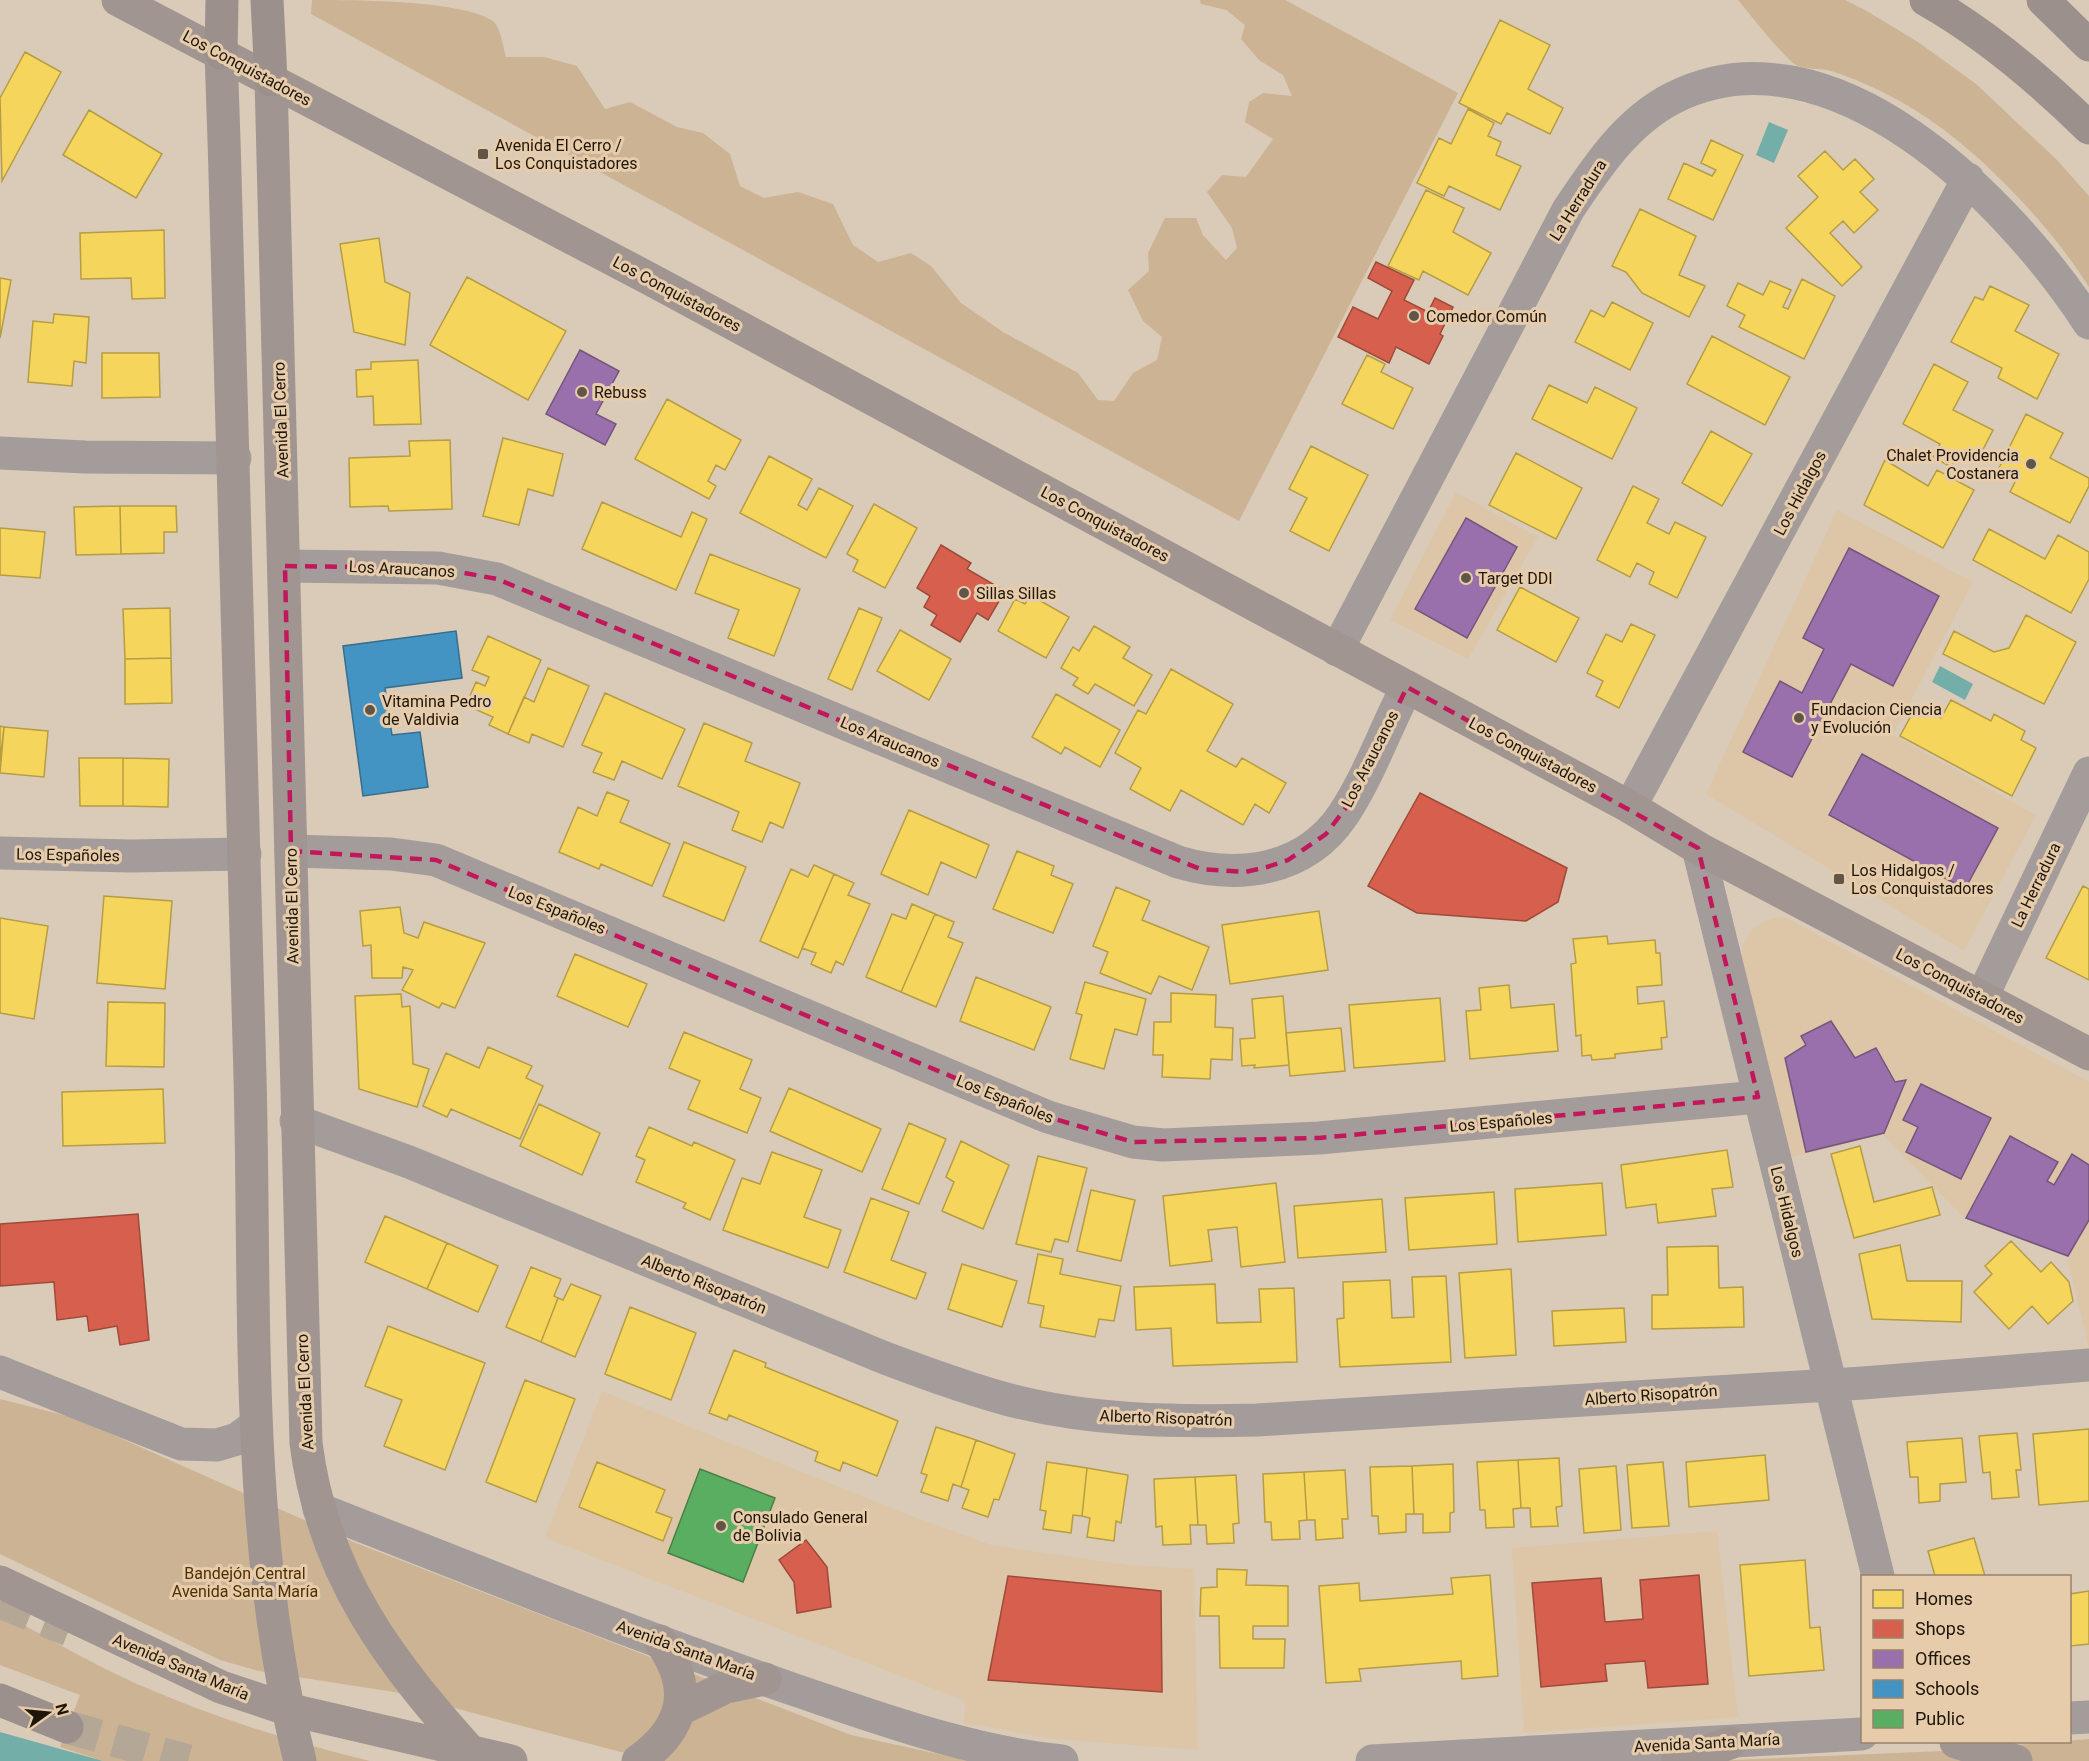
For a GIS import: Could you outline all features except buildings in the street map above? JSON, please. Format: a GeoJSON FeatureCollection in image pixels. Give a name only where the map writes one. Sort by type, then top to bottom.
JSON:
{"type":"FeatureCollection","features":[{"type":"Feature","properties":{"kind":"highway"},"geometry":{"type":"LineString","coordinates":[[221,53],[222,0]]}},
{"type":"Feature","properties":{"kind":"highway","name":"Avenida El Cerro"},"geometry":{"type":"LineString","coordinates":[[267,0],[271,80]]}},
{"type":"Feature","properties":{"kind":"highway"},"geometry":{"type":"LineString","coordinates":[[1926,0],[1950,13],[2047,87],[2089,128]]}},
{"type":"Feature","properties":{"kind":"highway"},"geometry":{"type":"LineString","coordinates":[[2043,0],[2089,45]]}},
{"type":"Feature","properties":{"kind":"highway"},"geometry":{"type":"LineString","coordinates":[[0,1700],[67,1727]]}},
{"type":"Feature","properties":{"kind":"main road","name":"Los Conquistadores"},"geometry":{"type":"LineString","coordinates":[[118,0],[648,278],[1630,807],[1698,848],[2089,1054]]}},
{"type":"Feature","properties":{"kind":"main road"},"geometry":{"type":"LineString","coordinates":[[221,53],[235,458],[256,1425],[266,1572],[287,1709],[300,1761]]}},
{"type":"Feature","properties":{"kind":"main road","name":"Avenida El Cerro"},"geometry":{"type":"LineString","coordinates":[[271,80],[285,566],[303,1407],[309,1465],[319,1509],[346,1583],[383,1645],[476,1757]]}},
{"type":"Feature","properties":{"kind":"main road","name":"Avenida Santa María"},"geometry":{"type":"LineString","coordinates":[[0,1582],[181,1671],[221,1688],[287,1709],[476,1757],[511,1761]]}},
{"type":"Feature","properties":{"kind":"main road"},"geometry":{"type":"LineString","coordinates":[[638,1761],[659,1744],[681,1709],[682,1690],[678,1672],[660,1641]]}},
{"type":"Feature","properties":{"kind":"main road"},"geometry":{"type":"LineString","coordinates":[[681,1709],[726,1687],[765,1680]]}},
{"type":"Feature","properties":{"kind":"main road"},"geometry":{"type":"LineString","coordinates":[[1678,1761],[1730,1743]]}},
{"type":"Feature","properties":{"kind":"main road"},"geometry":{"type":"LineString","coordinates":[[1959,1743],[2016,1761]]}},
{"type":"Feature","properties":{"kind":"street","name":"La Herradura"},"geometry":{"type":"LineString","coordinates":[[1337,650],[1568,210],[1596,167],[1635,125],[1670,99],[1695,88],[1718,82],[1772,80],[1810,87],[1847,99],[1884,118],[1968,179],[2033,247],[2066,288],[2089,323]]}},
{"type":"Feature","properties":{"kind":"street","name":"Los Hidalgos"},"geometry":{"type":"LineString","coordinates":[[1630,807],[1968,179]]}},
{"type":"Feature","properties":{"kind":"street"},"geometry":{"type":"LineString","coordinates":[[0,453],[85,458],[235,458]]}},
{"type":"Feature","properties":{"kind":"street","name":"Los Araucanos"},"geometry":{"type":"LineString","coordinates":[[285,566],[438,568],[497,579],[1178,862],[1222,872],[1245,872],[1288,860],[1326,834],[1342,817],[1354,797],[1407,687]]}},
{"type":"Feature","properties":{"kind":"street","name":"La Herradura"},"geometry":{"type":"LineString","coordinates":[[1982,997],[2089,772]]}},
{"type":"Feature","properties":{"kind":"street","name":"Los Hidalgos"},"geometry":{"type":"LineString","coordinates":[[1698,848],[1878,1575]]}},
{"type":"Feature","properties":{"kind":"street","name":"Los Españoles"},"geometry":{"type":"LineString","coordinates":[[291,851],[391,854],[436,860],[1048,1117],[1133,1142],[1163,1145],[1319,1138],[1758,1097]]}},
{"type":"Feature","properties":{"kind":"street","name":"Los Españoles"},"geometry":{"type":"LineString","coordinates":[[0,854],[131,856],[245,854]]}},
{"type":"Feature","properties":{"kind":"street","name":"Alberto Risopatrón"},"geometry":{"type":"LineString","coordinates":[[297,1120],[409,1162],[885,1358],[948,1382],[1049,1408],[1142,1419],[1257,1420],[1830,1384],[2089,1365]]}},
{"type":"Feature","properties":{"kind":"street"},"geometry":{"type":"LineString","coordinates":[[0,1372],[181,1444],[217,1445],[237,1439],[256,1425]]}},
{"type":"Feature","properties":{"kind":"street","name":"Avenida Santa María"},"geometry":{"type":"LineString","coordinates":[[319,1509],[765,1680],[878,1718],[976,1746],[1062,1761]]}},
{"type":"Feature","properties":{"kind":"street"},"geometry":{"type":"LineString","coordinates":[[2071,1718],[2089,1717]]}},
{"type":"Feature","properties":{"kind":"street","name":"Avenida Santa María"},"geometry":{"type":"LineString","coordinates":[[1372,1761],[1861,1734]]}},
{"type":"Feature","properties":{"kind":"highlighted area"},"geometry":{"type":"Polygon","coordinates":[[[285,566],[438,568],[497,579],[1200,869],[1245,872],[1267,867],[1288,860],[1326,834],[1354,797],[1407,687],[1698,848],[1758,1097],[1319,1138],[1133,1142],[1048,1117],[436,860],[291,851],[285,566]]]}},
{"type":"Feature","properties":{"kind":"shaded area"},"geometry":{"type":"Polygon","coordinates":[[[1456,492],[1538,537],[1468,659],[1390,620],[1456,492]]]}},
{"type":"Feature","properties":{"kind":"shaded area"},"geometry":{"type":"Polygon","coordinates":[[[1837,510],[1973,582],[1893,735],[2036,815],[1964,951],[1706,794],[1837,510]]]}},
{"type":"Feature","properties":{"kind":"shaded area"},"geometry":{"type":"Polygon","coordinates":[[[1773,918],[1787,918],[2089,1082],[2089,1348],[2067,1257],[1964,1218],[1883,1135],[1788,1158],[1742,957],[1743,946],[1752,928],[1773,918]]]}},
{"type":"Feature","properties":{"kind":"shaded area"},"geometry":{"type":"Polygon","coordinates":[[[602,1391],[909,1515],[991,1545],[1128,1565],[1194,1569],[1198,1750],[1054,1739],[964,1723],[965,1701],[545,1538],[602,1391]]]}},
{"type":"Feature","properties":{"kind":"shaded area"},"geometry":{"type":"Polygon","coordinates":[[[1717,1531],[1738,1717],[1524,1733],[1512,1548],[1717,1531]]]}},
{"type":"Feature","properties":{"kind":"green space"},"geometry":{"type":"Polygon","coordinates":[[[312,0],[435,5],[460,9],[494,22],[506,57],[544,57],[577,66],[605,109],[630,102],[677,127],[703,133],[730,154],[740,186],[764,198],[798,192],[833,204],[853,245],[878,262],[911,253],[931,266],[961,303],[1003,332],[1078,373],[1098,400],[1114,401],[1133,373],[1157,360],[1162,337],[1143,321],[1128,290],[1149,271],[1148,253],[1165,218],[1196,218],[1203,235],[1226,260],[1237,248],[1232,228],[1207,192],[1222,175],[1246,177],[1273,139],[1245,122],[1249,102],[1263,93],[1292,96],[1283,75],[1259,60],[1241,39],[1245,25],[1226,10],[1201,4],[1200,0],[1285,0],[1458,93],[1239,521],[311,14],[312,0]]]}},
{"type":"Feature","properties":{"kind":"green space"},"geometry":{"type":"Polygon","coordinates":[[[1738,0],[1845,0],[1918,42],[1976,84],[2057,160],[2089,196],[2089,287],[2051,234],[2004,182],[1978,158],[1925,116],[1898,100],[1831,71],[1796,65],[1775,45],[1738,0]]]}},
{"type":"Feature","properties":{"kind":"green space","name":"Bandejón Central Avenida Santa María"},"geometry":{"type":"Polygon","coordinates":[[[0,1399],[75,1418],[356,1543],[851,1735],[971,1761],[655,1761],[394,1692],[259,1671],[220,1660],[0,1554],[0,1399]]]}},
{"type":"Feature","properties":{"kind":"green space"},"geometry":{"type":"Polygon","coordinates":[[[0,1612],[102,1667],[166,1696],[252,1728],[370,1761],[103,1761],[60,1747],[80,1695],[0,1665],[0,1612]]]}},
{"type":"Feature","properties":{"kind":"green space"},"geometry":{"type":"Polygon","coordinates":[[[2089,1739],[2089,1761],[1709,1761],[1942,1751],[2040,1743],[2071,1743],[2071,1740],[2089,1739]]]}},
{"type":"Feature","properties":{"kind":"water"},"geometry":{"type":"Polygon","coordinates":[[[1769,122],[1788,130],[1774,163],[1756,155],[1769,122]]]}},
{"type":"Feature","properties":{"kind":"water"},"geometry":{"type":"Polygon","coordinates":[[[1940,666],[1973,684],[1965,700],[1932,682],[1940,666]]]}},
{"type":"Feature","properties":{"kind":"water"},"geometry":{"type":"Polygon","coordinates":[[[0,1732],[103,1761],[0,1761],[0,1732]]]}},
{"type":"Feature","properties":{"kind":"tunnel"},"geometry":{"type":"LineString","coordinates":[[0,1602],[69,1630]]}},
{"type":"Feature","properties":{"kind":"tunnel"},"geometry":{"type":"LineString","coordinates":[[67,1727],[188,1761]]}},
{"type":"Feature","properties":{"kind":"place","name":"Avenida El Cerro / Los Conquistadores"},"geometry":{"type":"Point","coordinates":[483,154]}},
{"type":"Feature","properties":{"kind":"place","name":"Comedor Común"},"geometry":{"type":"Point","coordinates":[1414,316]}},
{"type":"Feature","properties":{"kind":"place","name":"Rebuss"},"geometry":{"type":"Point","coordinates":[582,392]}},
{"type":"Feature","properties":{"kind":"place","name":"Chalet Providencia Costanera"},"geometry":{"type":"Point","coordinates":[2031,464]}},
{"type":"Feature","properties":{"kind":"place","name":"Target DDI"},"geometry":{"type":"Point","coordinates":[1466,578]}},
{"type":"Feature","properties":{"kind":"place","name":"Sillas Sillas"},"geometry":{"type":"Point","coordinates":[964,593]}},
{"type":"Feature","properties":{"kind":"place","name":"Vitamina Pedro de Valdivia"},"geometry":{"type":"Point","coordinates":[370,710]}},
{"type":"Feature","properties":{"kind":"place","name":"Fundacion Ciencia y Evolución"},"geometry":{"type":"Point","coordinates":[1799,718]}},
{"type":"Feature","properties":{"kind":"place","name":"Los Hidalgos / Los Conquistadores"},"geometry":{"type":"Point","coordinates":[1839,879]}},
{"type":"Feature","properties":{"kind":"place","name":"Consulado General de Bolivia"},"geometry":{"type":"Point","coordinates":[721,1526]}}]}
